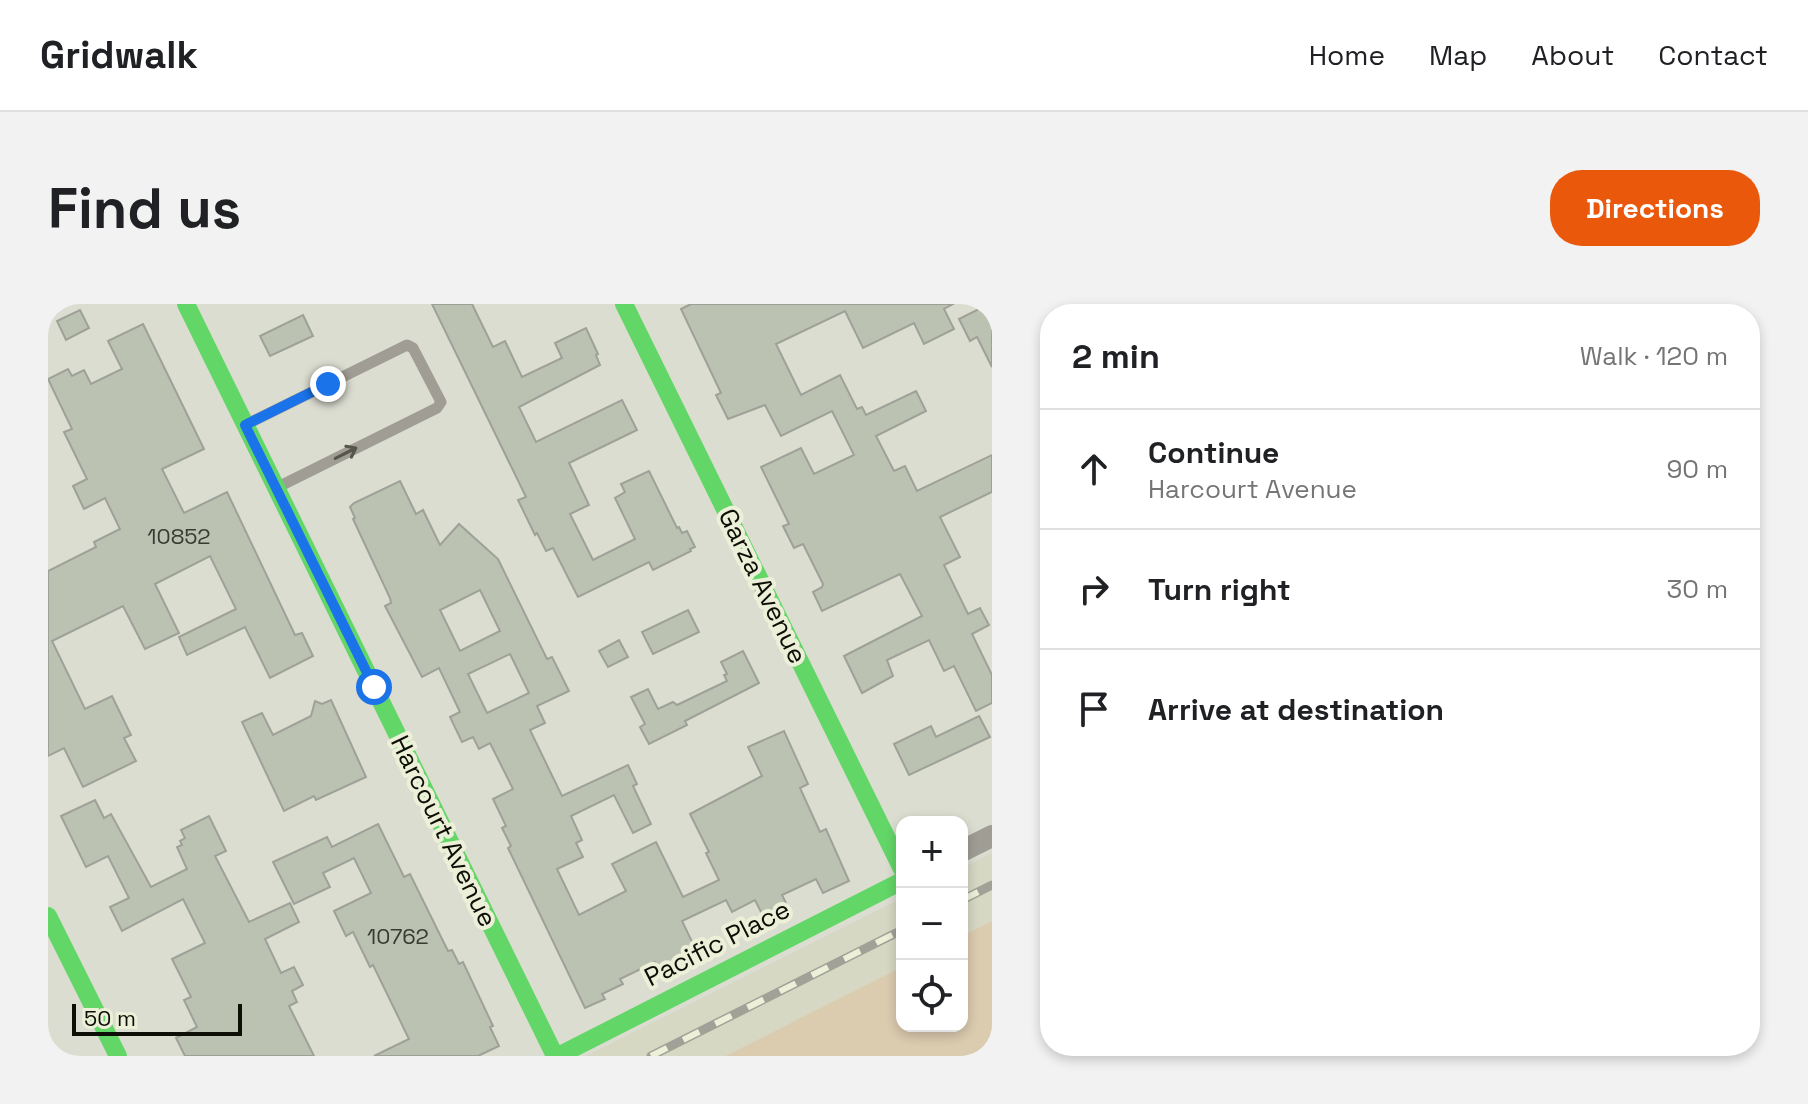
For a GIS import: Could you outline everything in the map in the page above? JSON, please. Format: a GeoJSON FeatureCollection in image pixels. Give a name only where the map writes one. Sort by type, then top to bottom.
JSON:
{"type":"FeatureCollection","features":[{"type":"Feature","properties":{"kind":"street","name":"Harcourt Avenue"},"geometry":{"type":"LineString","coordinates":[[186,304],[556,1056]]}},
{"type":"Feature","properties":{"kind":"street","name":"Garza Avenue"},"geometry":{"type":"LineString","coordinates":[[624,304],[896,857]]}},
{"type":"Feature","properties":{"kind":"street"},"geometry":{"type":"LineString","coordinates":[[968,848],[992,836]]}},
{"type":"Feature","properties":{"kind":"street","name":"Pacific Place"},"geometry":{"type":"LineString","coordinates":[[556,1056],[896,884]]}},
{"type":"Feature","properties":{"kind":"street"},"geometry":{"type":"LineString","coordinates":[[48,916],[118,1056]]}},
{"type":"Feature","properties":{"kind":"lane"},"geometry":{"type":"LineString","coordinates":[[245,425],[407,345],[413,348],[441,402],[437,408],[276,488]]}},
{"type":"Feature","properties":{"kind":"shaded area"},"geometry":{"type":"Polygon","coordinates":[[[992,853],[992,921],[968,933],[968,888],[968,865],[992,853]]]}},
{"type":"Feature","properties":{"kind":"shaded area"},"geometry":{"type":"Polygon","coordinates":[[[896,901],[896,970],[725,1056],[586,1056],[896,901]]]}},
{"type":"Feature","properties":{"kind":"shaded area"},"geometry":{"type":"Polygon","coordinates":[[[992,921],[992,1056],[725,1056],[896,970],[896,1032],[968,1032],[968,933],[992,921]]]}},
{"type":"Feature","properties":{"kind":"building"},"geometry":{"type":"Polygon","coordinates":[[[432,304],[472,304],[493,347],[505,341],[522,377],[562,358],[555,343],[586,328],[600,365],[519,407],[536,442],[622,400],[637,430],[569,463],[589,505],[570,514],[593,560],[635,539],[615,498],[625,492],[621,484],[649,471],[677,528],[682,533],[687,531],[695,547],[653,570],[649,562],[578,597],[553,548],[546,551],[537,533],[535,535],[518,500],[526,497],[432,304]]]}},
{"type":"Feature","properties":{"kind":"building"},"geometry":{"type":"Polygon","coordinates":[[[691,304],[953,304],[944,309],[954,329],[924,344],[914,323],[863,348],[845,311],[776,344],[801,395],[840,375],[857,409],[862,407],[866,415],[916,391],[926,411],[876,436],[894,471],[905,466],[917,491],[992,455],[992,492],[940,517],[960,557],[944,565],[968,614],[980,608],[989,625],[972,634],[992,675],[992,703],[976,711],[954,666],[944,671],[929,640],[887,660],[893,676],[862,693],[844,656],[922,616],[900,574],[822,611],[813,592],[823,584],[803,544],[794,548],[783,526],[789,524],[761,467],[801,448],[814,474],[854,455],[832,411],[781,436],[765,405],[728,419],[716,395],[721,393],[681,309],[691,304]]]}},
{"type":"Feature","properties":{"kind":"building"},"geometry":{"type":"Polygon","coordinates":[[[992,304],[992,367],[977,337],[970,341],[959,319],[992,304]]]}},
{"type":"Feature","properties":{"kind":"building"},"geometry":{"type":"Polygon","coordinates":[[[80,310],[89,328],[66,340],[57,321],[80,310]]]}},
{"type":"Feature","properties":{"kind":"building"},"geometry":{"type":"Polygon","coordinates":[[[303,315],[313,336],[270,356],[260,336],[303,315]]]}},
{"type":"Feature","properties":{"kind":"building"},"geometry":{"type":"Polygon","coordinates":[[[143,324],[204,449],[162,469],[184,513],[227,492],[295,635],[302,633],[313,656],[270,678],[245,627],[187,655],[179,637],[236,609],[210,556],[155,584],[179,633],[145,649],[123,606],[52,641],[85,709],[112,696],[131,735],[124,738],[136,761],[83,787],[64,748],[48,756],[48,571],[96,547],[94,542],[120,529],[105,498],[84,509],[73,486],[87,479],[64,432],[72,429],[48,379],[68,369],[72,376],[84,370],[91,384],[122,369],[108,341],[143,324]]]}},
{"type":"Feature","properties":{"kind":"building"},"geometry":{"type":"Polygon","coordinates":[[[400,481],[416,514],[423,510],[440,545],[459,524],[498,559],[547,659],[552,657],[569,691],[537,706],[545,723],[530,730],[562,796],[628,765],[637,784],[633,786],[651,824],[633,833],[614,795],[571,816],[582,840],[576,843],[583,857],[557,869],[579,915],[626,891],[612,864],[656,842],[683,897],[719,880],[690,814],[762,776],[748,747],[784,731],[808,784],[800,788],[820,832],[826,829],[849,881],[823,893],[816,879],[782,895],[786,903],[762,914],[755,900],[732,912],[726,900],[682,921],[697,952],[665,969],[663,963],[657,966],[655,962],[620,979],[623,984],[602,994],[605,999],[585,1008],[508,848],[511,846],[502,828],[506,826],[493,799],[513,789],[490,743],[479,749],[473,737],[462,742],[450,717],[460,712],[439,668],[422,677],[385,606],[391,603],[390,598],[353,519],[350,507],[400,481]],[[480,590],[440,610],[460,651],[500,631],[480,590]],[[510,654],[468,674],[487,713],[529,693],[510,654]]]}},
{"type":"Feature","properties":{"kind":"building"},"geometry":{"type":"Polygon","coordinates":[[[688,610],[699,632],[653,654],[642,632],[688,610]]]}},
{"type":"Feature","properties":{"kind":"building"},"geometry":{"type":"Polygon","coordinates":[[[619,640],[628,657],[608,667],[599,651],[619,640]]]}},
{"type":"Feature","properties":{"kind":"building"},"geometry":{"type":"Polygon","coordinates":[[[743,651],[759,683],[685,721],[687,725],[649,744],[640,727],[645,724],[631,697],[648,689],[658,709],[673,702],[677,705],[727,681],[721,662],[743,651]]]}},
{"type":"Feature","properties":{"kind":"building"},"geometry":{"type":"Polygon","coordinates":[[[331,700],[366,777],[284,811],[242,722],[262,713],[273,735],[311,716],[315,701],[322,704],[331,700]]]}},
{"type":"Feature","properties":{"kind":"building"},"geometry":{"type":"Polygon","coordinates":[[[979,716],[990,737],[909,775],[894,744],[931,726],[936,737],[979,716]]]}},
{"type":"Feature","properties":{"kind":"building"},"geometry":{"type":"Polygon","coordinates":[[[95,800],[104,818],[111,814],[151,887],[187,869],[177,847],[182,845],[180,841],[185,838],[181,830],[209,816],[226,851],[215,856],[249,922],[290,903],[299,922],[265,939],[281,973],[294,967],[303,985],[292,991],[297,1002],[289,1006],[314,1056],[185,1056],[176,1038],[197,1027],[184,1000],[191,997],[172,959],[205,943],[183,899],[122,931],[110,907],[129,898],[108,856],[86,867],[61,816],[95,800]]]}},
{"type":"Feature","properties":{"kind":"building"},"geometry":{"type":"Polygon","coordinates":[[[378,824],[404,877],[410,874],[448,951],[452,950],[459,964],[463,962],[499,1046],[478,1056],[374,1056],[409,1039],[373,965],[370,967],[353,932],[346,936],[334,911],[371,893],[354,858],[323,873],[330,887],[294,904],[273,862],[327,837],[332,847],[378,824]]]}},
{"type":"Feature","properties":{"kind":"railway"},"geometry":{"type":"LineString","coordinates":[[968,897],[992,885]]}},
{"type":"Feature","properties":{"kind":"railway"},"geometry":{"type":"LineString","coordinates":[[651,1056],[896,933]]}},
{"type":"Feature","properties":{"kind":"traffic: fast"},"geometry":{"type":"LineString","coordinates":[[186,304],[555,1056]]}},
{"type":"Feature","properties":{"kind":"traffic: fast"},"geometry":{"type":"LineString","coordinates":[[624,304],[896,857]]}},
{"type":"Feature","properties":{"kind":"traffic: fast"},"geometry":{"type":"LineString","coordinates":[[558,1056],[896,884]]}},
{"type":"Feature","properties":{"kind":"traffic: fast"},"geometry":{"type":"LineString","coordinates":[[48,916],[118,1056]]}},
{"type":"Feature","properties":{"kind":"route"},"geometry":{"type":"LineString","coordinates":[[328,384],[245,425],[374,687]]}}]}
